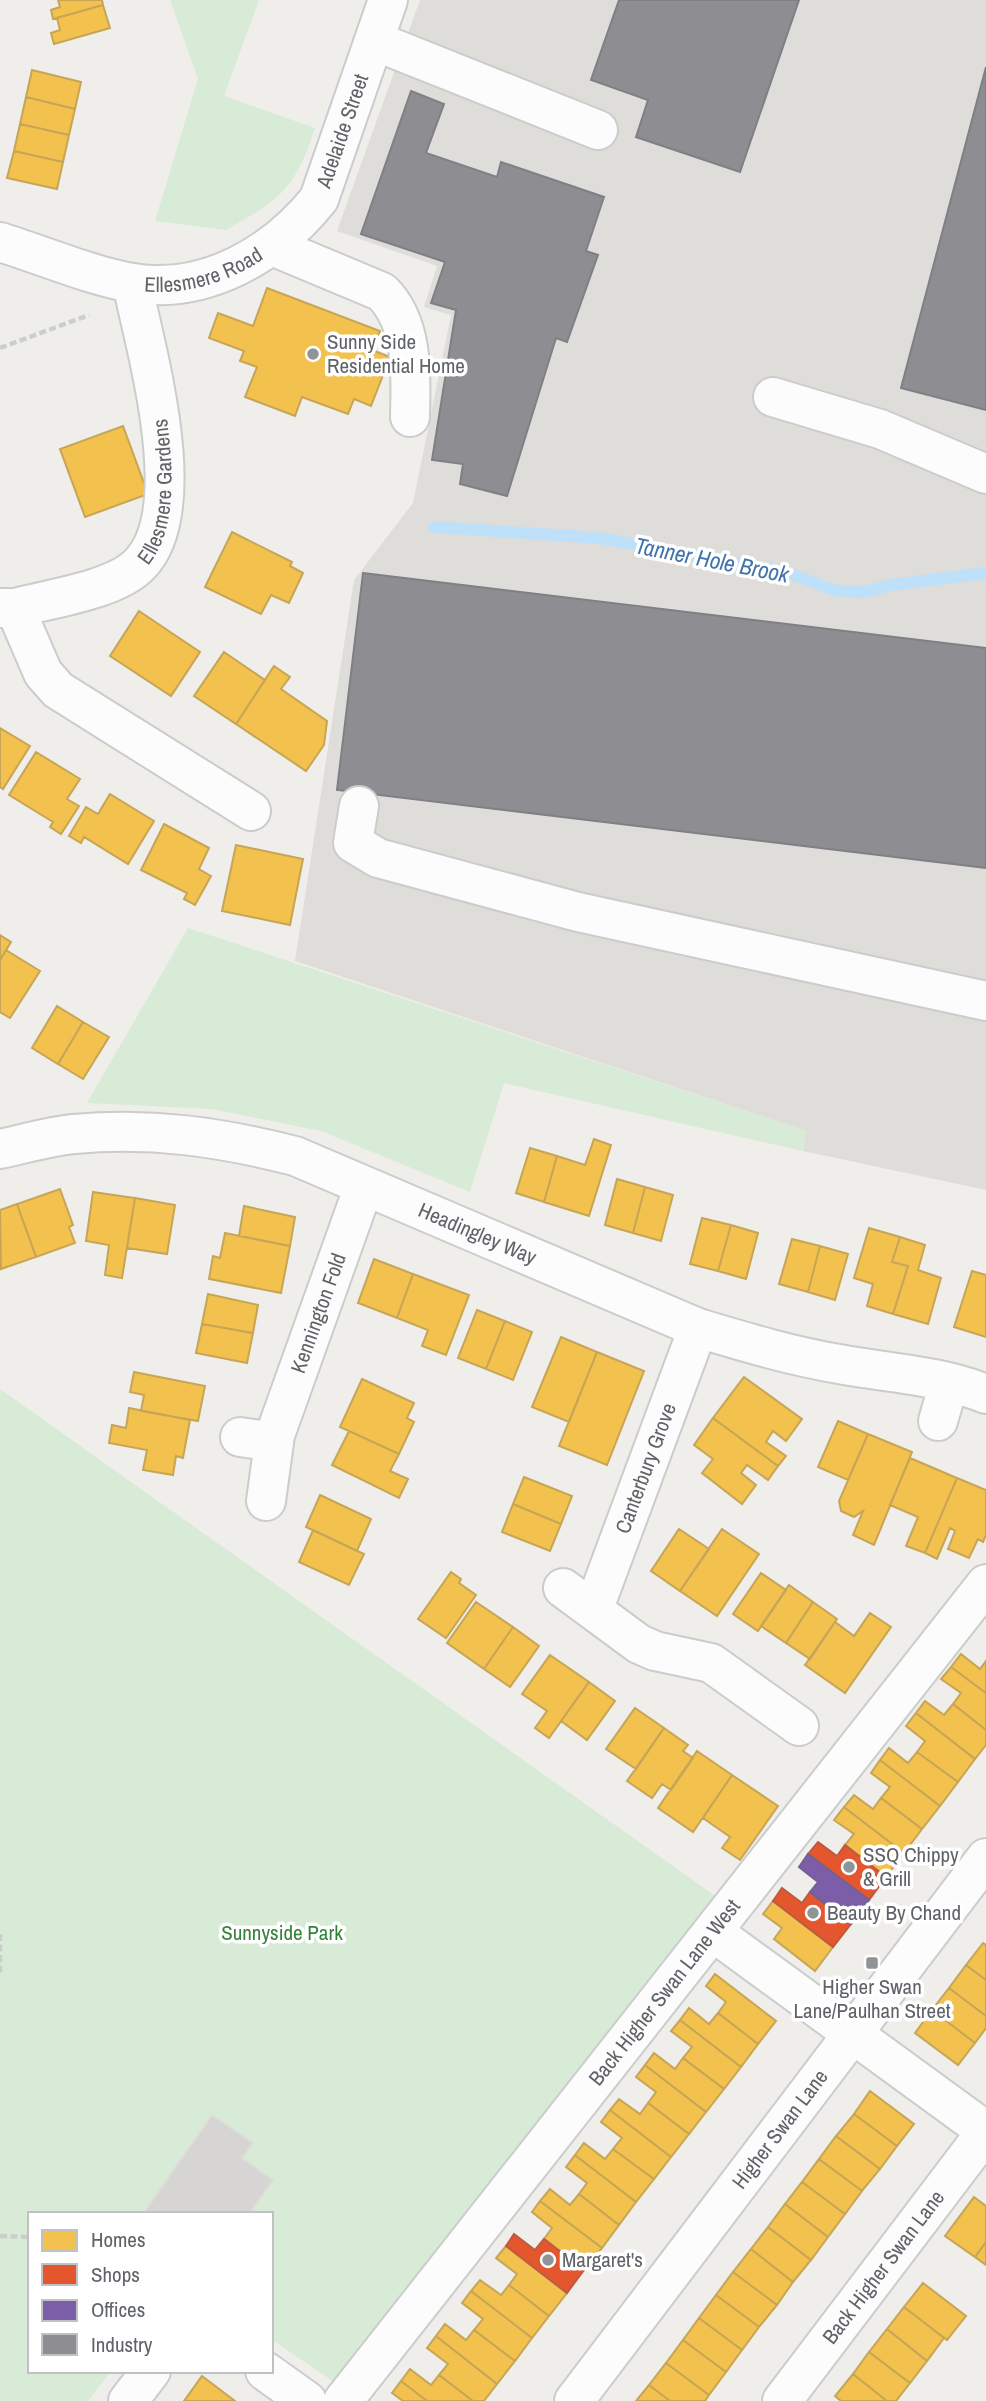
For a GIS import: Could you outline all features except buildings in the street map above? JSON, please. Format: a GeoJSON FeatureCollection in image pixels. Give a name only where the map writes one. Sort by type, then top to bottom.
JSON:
{"type":"FeatureCollection","features":[{"type":"Feature","properties":{"kind":"street","name":"Adelaide Street"},"geometry":{"type":"LineString","coordinates":[[272,246],[302,220],[319,199],[388,0]]}},
{"type":"Feature","properties":{"kind":"street"},"geometry":{"type":"LineString","coordinates":[[375,41],[597,130]]}},
{"type":"Feature","properties":{"kind":"street","name":"Ellesmere Road"},"geometry":{"type":"LineString","coordinates":[[0,242],[132,283],[165,285],[197,281],[253,259],[272,246]]}},
{"type":"Feature","properties":{"kind":"street"},"geometry":{"type":"LineString","coordinates":[[272,246],[382,292],[391,301],[411,355],[410,416]]}},
{"type":"Feature","properties":{"kind":"street","name":"Ellesmere Gardens"},"geometry":{"type":"LineString","coordinates":[[132,283],[155,393],[163,449],[164,507],[156,540],[140,564],[119,580],[7,608],[43,673],[58,690],[198,759],[251,811]]}},
{"type":"Feature","properties":{"kind":"street"},"geometry":{"type":"LineString","coordinates":[[773,397],[880,429],[986,474]]}},
{"type":"Feature","properties":{"kind":"street"},"geometry":{"type":"LineString","coordinates":[[359,806],[352,843],[378,858],[578,912],[986,1001]]}},
{"type":"Feature","properties":{"kind":"street","name":"Headingley Way"},"geometry":{"type":"LineString","coordinates":[[0,1149],[72,1134],[144,1131],[227,1139],[295,1156],[698,1328],[762,1348],[949,1382],[986,1394]]}},
{"type":"Feature","properties":{"kind":"street","name":"Kennington Fold"},"geometry":{"type":"LineString","coordinates":[[266,1501],[257,1439],[363,1186]]}},
{"type":"Feature","properties":{"kind":"street","name":"Canterbury Grove"},"geometry":{"type":"LineString","coordinates":[[698,1328],[578,1598],[639,1644],[655,1651],[711,1664],[740,1705],[799,1726]]}},
{"type":"Feature","properties":{"kind":"street"},"geometry":{"type":"LineString","coordinates":[[938,1421],[949,1382]]}},
{"type":"Feature","properties":{"kind":"street","name":"Back Higher Swan Lane West"},"geometry":{"type":"LineString","coordinates":[[343,2401],[986,1584]]}},
{"type":"Feature","properties":{"kind":"street","name":"Higher Swan Lane"},"geometry":{"type":"LineString","coordinates":[[574,2401],[986,1858]]}},
{"type":"Feature","properties":{"kind":"street"},"geometry":{"type":"LineString","coordinates":[[713,1931],[986,2132]]}},
{"type":"Feature","properties":{"kind":"street","name":"Back Higher Swan Lane"},"geometry":{"type":"LineString","coordinates":[[782,2401],[986,2132]]}},
{"type":"Feature","properties":{"kind":"street"},"geometry":{"type":"LineString","coordinates":[[128,2401],[149,2373]]}},
{"type":"Feature","properties":{"kind":"street"},"geometry":{"type":"LineString","coordinates":[[268,2373],[307,2401]]}},
{"type":"Feature","properties":{"kind":"path"},"geometry":{"type":"LineString","coordinates":[[0,348],[91,314],[132,283]]}},
{"type":"Feature","properties":{"kind":"path"},"geometry":{"type":"LineString","coordinates":[[0,1934],[0,1976]]}},
{"type":"Feature","properties":{"kind":"path"},"geometry":{"type":"LineString","coordinates":[[0,2236],[28,2237]]}},
{"type":"Feature","properties":{"kind":"shaded area"},"geometry":{"type":"Polygon","coordinates":[[[420,0],[986,0],[986,1190],[803,1151],[806,1131],[295,961],[354,580],[413,503],[451,315],[424,307],[437,266],[337,231],[420,0]]]}},
{"type":"Feature","properties":{"kind":"green space"},"geometry":{"type":"Polygon","coordinates":[[[170,0],[259,0],[224,96],[315,128],[293,179],[284,190],[260,210],[226,230],[155,221],[198,79],[170,0]]]}},
{"type":"Feature","properties":{"kind":"green space"},"geometry":{"type":"Polygon","coordinates":[[[188,928],[807,1131],[803,1151],[504,1083],[470,1192],[321,1131],[212,1109],[87,1103],[188,928]]]}},
{"type":"Feature","properties":{"kind":"green space","name":"Sunnyside Park"},"geometry":{"type":"Polygon","coordinates":[[[0,1389],[718,1898],[340,2386],[273,2340],[273,2212],[28,2212],[28,2373],[109,2373],[88,2401],[0,2401],[0,1389]]]}},
{"type":"Feature","properties":{"kind":"waterway","name":"Tanner Hole Brook"},"geometry":{"type":"LineString","coordinates":[[434,527],[600,538],[789,573],[836,591],[864,592],[891,585],[986,573]]}},
{"type":"Feature","properties":{"kind":"place","name":"Sunny Side Residential Home"},"geometry":{"type":"Point","coordinates":[313,354]}},
{"type":"Feature","properties":{"kind":"place","name":"SSQ Chippy & Grill"},"geometry":{"type":"Point","coordinates":[849,1867]}},
{"type":"Feature","properties":{"kind":"place","name":"Beauty By Chand"},"geometry":{"type":"Point","coordinates":[813,1913]}},
{"type":"Feature","properties":{"kind":"place","name":"Higher Swan Lane/Paulhan Street"},"geometry":{"type":"Point","coordinates":[872,1963]}},
{"type":"Feature","properties":{"kind":"place","name":"Margaret's"},"geometry":{"type":"Point","coordinates":[548,2260]}}]}
